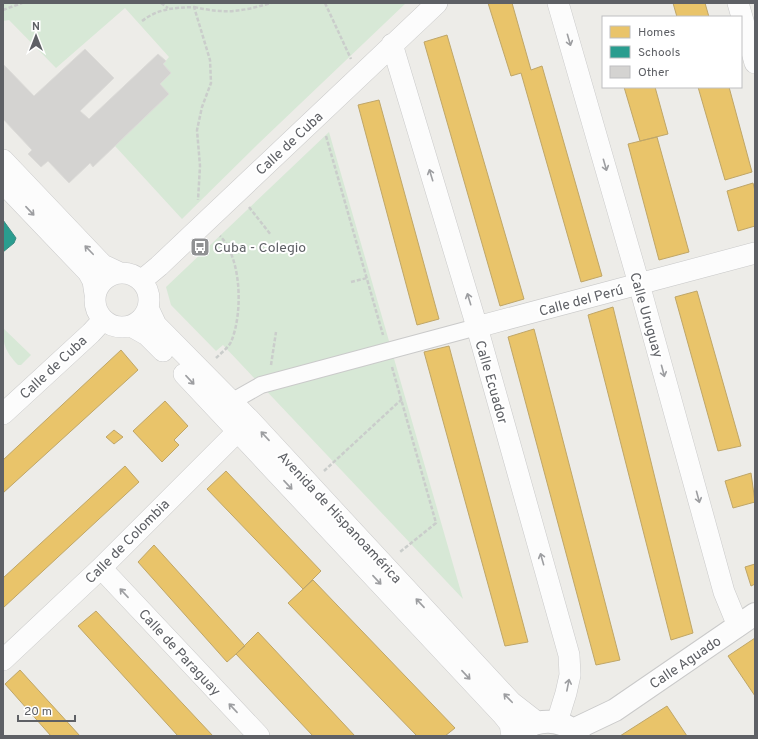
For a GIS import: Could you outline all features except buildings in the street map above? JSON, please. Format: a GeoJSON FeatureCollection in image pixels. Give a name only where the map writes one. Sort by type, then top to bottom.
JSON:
{"type":"FeatureCollection","features":[{"type":"Feature","properties":{"kind":"street","name":"Calle de Cuba"},"geometry":{"type":"LineString","coordinates":[[141,281],[436,3]]}},
{"type":"Feature","properties":{"kind":"street","name":"Calle Uruguay"},"geometry":{"type":"LineString","coordinates":[[558,3],[639,284],[724,592],[747,620]]}},
{"type":"Feature","properties":{"kind":"street"},"geometry":{"type":"LineString","coordinates":[[738,3],[742,16]]}},
{"type":"Feature","properties":{"kind":"street"},"geometry":{"type":"LineString","coordinates":[[742,17],[755,63]]}},
{"type":"Feature","properties":{"kind":"street","name":"Calle Ecuador"},"geometry":{"type":"LineString","coordinates":[[392,44],[477,328],[569,655],[570,675],[566,693],[562,728]]}},
{"type":"Feature","properties":{"kind":"street"},"geometry":{"type":"LineString","coordinates":[[3,160],[99,262],[120,273],[128,274],[141,281],[148,294],[149,301],[148,308],[144,316],[131,326],[116,327],[103,320],[95,308],[93,281],[88,272],[3,182]]}},
{"type":"Feature","properties":{"kind":"street","name":"Calle del Perú"},"geometry":{"type":"LineString","coordinates":[[477,328],[755,253]]}},
{"type":"Feature","properties":{"kind":"street"},"geometry":{"type":"LineString","coordinates":[[95,294],[104,279],[120,273]]}},
{"type":"Feature","properties":{"kind":"street","name":"Avenida de Hispanoamérica"},"geometry":{"type":"LineString","coordinates":[[148,308],[156,325],[231,402],[243,425],[502,714],[510,724],[512,736]]}},
{"type":"Feature","properties":{"kind":"street","name":"Calle de Cuba"},"geometry":{"type":"LineString","coordinates":[[3,414],[91,333],[103,320]]}},
{"type":"Feature","properties":{"kind":"street","name":"Avenida de Hispanoamérica"},"geometry":{"type":"LineString","coordinates":[[131,326],[147,335],[243,425],[309,484],[511,702],[562,728]]}},
{"type":"Feature","properties":{"kind":"street"},"geometry":{"type":"LineString","coordinates":[[231,402],[261,385],[477,328]]}},
{"type":"Feature","properties":{"kind":"street","name":"Calle de Colombia"},"geometry":{"type":"LineString","coordinates":[[3,660],[101,568],[243,425]]}},
{"type":"Feature","properties":{"kind":"street","name":"Calle de Paraguay"},"geometry":{"type":"LineString","coordinates":[[101,568],[259,736]]}},
{"type":"Feature","properties":{"kind":"street","name":"Calle Aguado"},"geometry":{"type":"LineString","coordinates":[[518,736],[528,727],[562,728],[615,710],[747,620]]}},
{"type":"Feature","properties":{"kind":"street","name":"Calle Aguado"},"geometry":{"type":"LineString","coordinates":[[595,736],[615,710]]}},
{"type":"Feature","properties":{"kind":"path"},"geometry":{"type":"LineString","coordinates":[[3,10],[22,3]]}},
{"type":"Feature","properties":{"kind":"path"},"geometry":{"type":"LineString","coordinates":[[161,3],[168,8]]}},
{"type":"Feature","properties":{"kind":"path"},"geometry":{"type":"LineString","coordinates":[[142,21],[149,16],[168,8],[194,7],[228,12],[248,10],[270,3]]}},
{"type":"Feature","properties":{"kind":"path"},"geometry":{"type":"LineString","coordinates":[[325,3],[349,57],[363,73]]}},
{"type":"Feature","properties":{"kind":"path"},"geometry":{"type":"LineString","coordinates":[[194,7],[210,60],[211,83],[202,107],[197,130],[200,166],[198,204],[224,240],[232,258],[237,275],[239,300],[236,325],[230,343],[202,372]]}},
{"type":"Feature","properties":{"kind":"path"},"geometry":{"type":"LineString","coordinates":[[236,193],[255,213],[271,235]]}},
{"type":"Feature","properties":{"kind":"path"},"geometry":{"type":"LineString","coordinates":[[351,282],[367,278]]}},
{"type":"Feature","properties":{"kind":"path"},"geometry":{"type":"LineString","coordinates":[[269,383],[276,332]]}},
{"type":"Feature","properties":{"kind":"path"},"geometry":{"type":"LineString","coordinates":[[309,484],[402,399]]}},
{"type":"Feature","properties":{"kind":"green space"},"geometry":{"type":"Polygon","coordinates":[[[3,3],[406,3],[258,144],[182,219],[115,146],[169,94],[160,84],[171,73],[163,64],[169,57],[125,8],[56,68],[9,20],[3,21],[3,3]]]}},
{"type":"Feature","properties":{"kind":"green space"},"geometry":{"type":"Polygon","coordinates":[[[329,132],[463,599],[223,345],[216,351],[171,305],[166,287],[329,132]]]}},
{"type":"Feature","properties":{"kind":"green space"},"geometry":{"type":"Polygon","coordinates":[[[3,328],[31,355],[21,365],[18,365],[6,348],[3,328]]]}},
{"type":"Feature","properties":{"kind":"place","name":"Cuba - Colegio"},"geometry":{"type":"Point","coordinates":[200,247]}}]}
